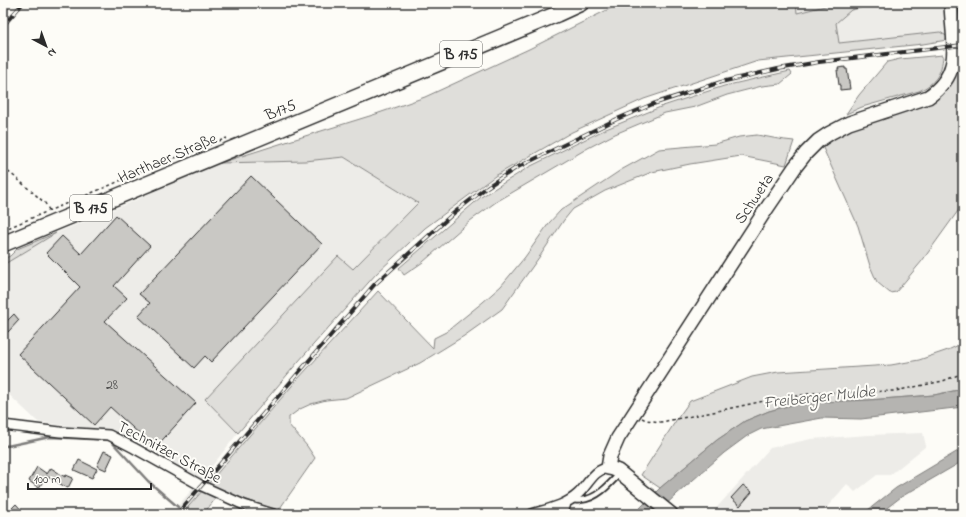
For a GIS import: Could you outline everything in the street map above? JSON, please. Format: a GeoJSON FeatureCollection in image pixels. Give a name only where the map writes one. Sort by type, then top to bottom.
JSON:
{"type":"FeatureCollection","features":[{"type":"Feature","properties":{"kind":"main road","name":"B175"},"geometry":{"type":"LineString","coordinates":[[234,148],[581,3]]}},
{"type":"Feature","properties":{"kind":"main road","name":"Harthaer Straße"},"geometry":{"type":"LineString","coordinates":[[3,244],[234,148]]}},
{"type":"Feature","properties":{"kind":"street","name":"Schweta"},"geometry":{"type":"LineString","coordinates":[[614,470],[610,456],[615,444],[771,201],[806,154],[818,141],[840,127],[928,97],[944,83],[953,62],[954,50],[951,3]]}},
{"type":"Feature","properties":{"kind":"street","name":"Technitzer Straße"},"geometry":{"type":"LineString","coordinates":[[3,425],[60,432],[109,435],[202,486],[244,504],[273,514]]}},
{"type":"Feature","properties":{"kind":"street"},"geometry":{"type":"LineString","coordinates":[[532,514],[560,506],[569,501],[579,494],[598,471],[603,468],[614,470],[632,481],[671,514]]}},
{"type":"Feature","properties":{"kind":"street"},"geometry":{"type":"LineString","coordinates":[[563,514],[569,501]]}},
{"type":"Feature","properties":{"kind":"lane"},"geometry":{"type":"LineString","coordinates":[[569,501],[593,497],[609,486],[614,470]]}},
{"type":"Feature","properties":{"kind":"path"},"geometry":{"type":"LineString","coordinates":[[3,168],[45,203],[49,210]]}},
{"type":"Feature","properties":{"kind":"path"},"geometry":{"type":"LineString","coordinates":[[634,413],[646,420],[661,422],[764,401],[815,393],[895,391],[943,381],[963,373]]}},
{"type":"Feature","properties":{"kind":"shaded area"},"geometry":{"type":"Polygon","coordinates":[[[621,3],[796,3],[797,13],[832,3],[863,3],[864,7],[851,10],[836,23],[839,43],[940,32],[948,37],[947,40],[923,44],[758,61],[644,99],[572,132],[495,176],[425,228],[376,274],[298,362],[238,433],[205,399],[338,256],[353,269],[418,203],[344,157],[305,161],[220,163],[425,97],[529,49],[621,3]]]}},
{"type":"Feature","properties":{"kind":"shaded area"},"geometry":{"type":"Polygon","coordinates":[[[796,3],[832,3],[797,13],[796,3]]]}},
{"type":"Feature","properties":{"kind":"shaded area"},"geometry":{"type":"Polygon","coordinates":[[[863,3],[948,3],[948,37],[940,32],[839,43],[836,23],[851,10],[864,7],[863,3]]]}},
{"type":"Feature","properties":{"kind":"shaded area"},"geometry":{"type":"Polygon","coordinates":[[[958,49],[963,49],[963,204],[922,261],[896,292],[890,293],[877,282],[870,266],[858,226],[823,148],[830,141],[849,129],[926,104],[958,49]]]}},
{"type":"Feature","properties":{"kind":"shaded area"},"geometry":{"type":"Polygon","coordinates":[[[943,55],[941,67],[937,77],[930,85],[919,91],[862,107],[846,114],[859,95],[887,62],[900,59],[943,55]]]}},
{"type":"Feature","properties":{"kind":"shaded area"},"geometry":{"type":"Polygon","coordinates":[[[790,71],[792,74],[780,84],[762,86],[727,95],[695,107],[665,113],[615,134],[588,148],[496,202],[470,221],[423,262],[404,275],[399,268],[481,197],[529,167],[606,129],[663,106],[724,86],[790,71]]]}},
{"type":"Feature","properties":{"kind":"shaded area"},"geometry":{"type":"Polygon","coordinates":[[[757,135],[794,141],[786,165],[741,156],[652,172],[605,191],[573,209],[502,309],[464,336],[420,363],[346,398],[326,400],[311,404],[300,409],[289,417],[289,425],[315,458],[278,511],[208,484],[297,380],[378,291],[433,348],[434,338],[446,332],[501,286],[525,257],[549,223],[561,210],[621,170],[659,149],[715,144],[739,137],[757,135]]]}},
{"type":"Feature","properties":{"kind":"shaded area"},"geometry":{"type":"Polygon","coordinates":[[[344,157],[418,203],[353,269],[338,257],[205,399],[238,433],[201,480],[208,484],[182,514],[171,514],[200,480],[113,432],[38,422],[3,389],[3,265],[56,233],[220,163],[305,161],[344,157]]]}},
{"type":"Feature","properties":{"kind":"shaded area"},"geometry":{"type":"Polygon","coordinates":[[[56,233],[3,265],[3,259],[10,256],[17,249],[56,233]]]}},
{"type":"Feature","properties":{"kind":"shaded area"},"geometry":{"type":"Polygon","coordinates":[[[963,343],[963,389],[934,395],[799,403],[769,411],[745,421],[717,440],[660,488],[641,475],[690,401],[752,377],[778,372],[891,365],[919,360],[963,343]]]}},
{"type":"Feature","properties":{"kind":"shaded area"},"geometry":{"type":"Polygon","coordinates":[[[963,389],[963,407],[861,419],[822,418],[761,429],[747,436],[724,453],[657,513],[634,514],[660,488],[717,440],[745,421],[769,411],[799,403],[934,395],[963,389]]]}},
{"type":"Feature","properties":{"kind":"shaded area"},"geometry":{"type":"Polygon","coordinates":[[[923,433],[926,446],[890,475],[877,475],[855,492],[847,484],[821,514],[711,514],[770,448],[811,439],[923,433]]]}},
{"type":"Feature","properties":{"kind":"shaded area"},"geometry":{"type":"Polygon","coordinates":[[[963,448],[963,461],[901,497],[879,514],[863,514],[896,488],[963,448]]]}},
{"type":"Feature","properties":{"kind":"shaded area"},"geometry":{"type":"Polygon","coordinates":[[[203,490],[217,497],[203,514],[182,514],[203,490]]]}},
{"type":"Feature","properties":{"kind":"building"},"geometry":{"type":"Polygon","coordinates":[[[845,67],[845,69],[847,69],[850,89],[840,90],[837,70],[839,70],[838,68],[845,67]]]}},
{"type":"Feature","properties":{"kind":"building"},"geometry":{"type":"Polygon","coordinates":[[[251,176],[322,244],[211,362],[205,356],[194,368],[138,316],[150,303],[139,294],[251,176]]]}},
{"type":"Feature","properties":{"kind":"building"},"geometry":{"type":"Polygon","coordinates":[[[116,215],[150,246],[114,286],[127,298],[105,321],[196,403],[155,448],[110,407],[94,425],[18,354],[80,287],[46,253],[62,236],[81,254],[116,215]]]}},
{"type":"Feature","properties":{"kind":"building"},"geometry":{"type":"Polygon","coordinates":[[[14,314],[19,320],[8,332],[3,328],[3,325],[14,314]]]}},
{"type":"Feature","properties":{"kind":"building"},"geometry":{"type":"Polygon","coordinates":[[[104,451],[113,455],[106,470],[97,466],[104,451]]]}},
{"type":"Feature","properties":{"kind":"building"},"geometry":{"type":"Polygon","coordinates":[[[79,460],[97,469],[92,478],[74,470],[79,460]]]}},
{"type":"Feature","properties":{"kind":"building"},"geometry":{"type":"Polygon","coordinates":[[[37,467],[47,474],[51,468],[65,477],[66,475],[73,478],[68,488],[46,476],[39,488],[29,481],[37,467]]]}},
{"type":"Feature","properties":{"kind":"building"},"geometry":{"type":"Polygon","coordinates":[[[743,485],[752,492],[740,506],[731,498],[743,485]]]}},
{"type":"Feature","properties":{"kind":"building"},"geometry":{"type":"Polygon","coordinates":[[[16,504],[25,514],[6,514],[16,504]]]}},
{"type":"Feature","properties":{"kind":"waterway"},"geometry":{"type":"LineString","coordinates":[[3,445],[7,446],[50,437],[110,440],[148,481],[178,507]]}},
{"type":"Feature","properties":{"kind":"railway"},"geometry":{"type":"LineString","coordinates":[[3,26],[23,3]]}},
{"type":"Feature","properties":{"kind":"railway"},"geometry":{"type":"LineString","coordinates":[[177,514],[374,285],[455,212],[487,187],[516,168],[617,119],[653,104],[721,82],[778,69],[819,62],[963,45]]}},
{"type":"Feature","properties":{"kind":"water label","name":"Freiberger Mulde"},"geometry":{"type":"Point","coordinates":[819,396]}}]}
